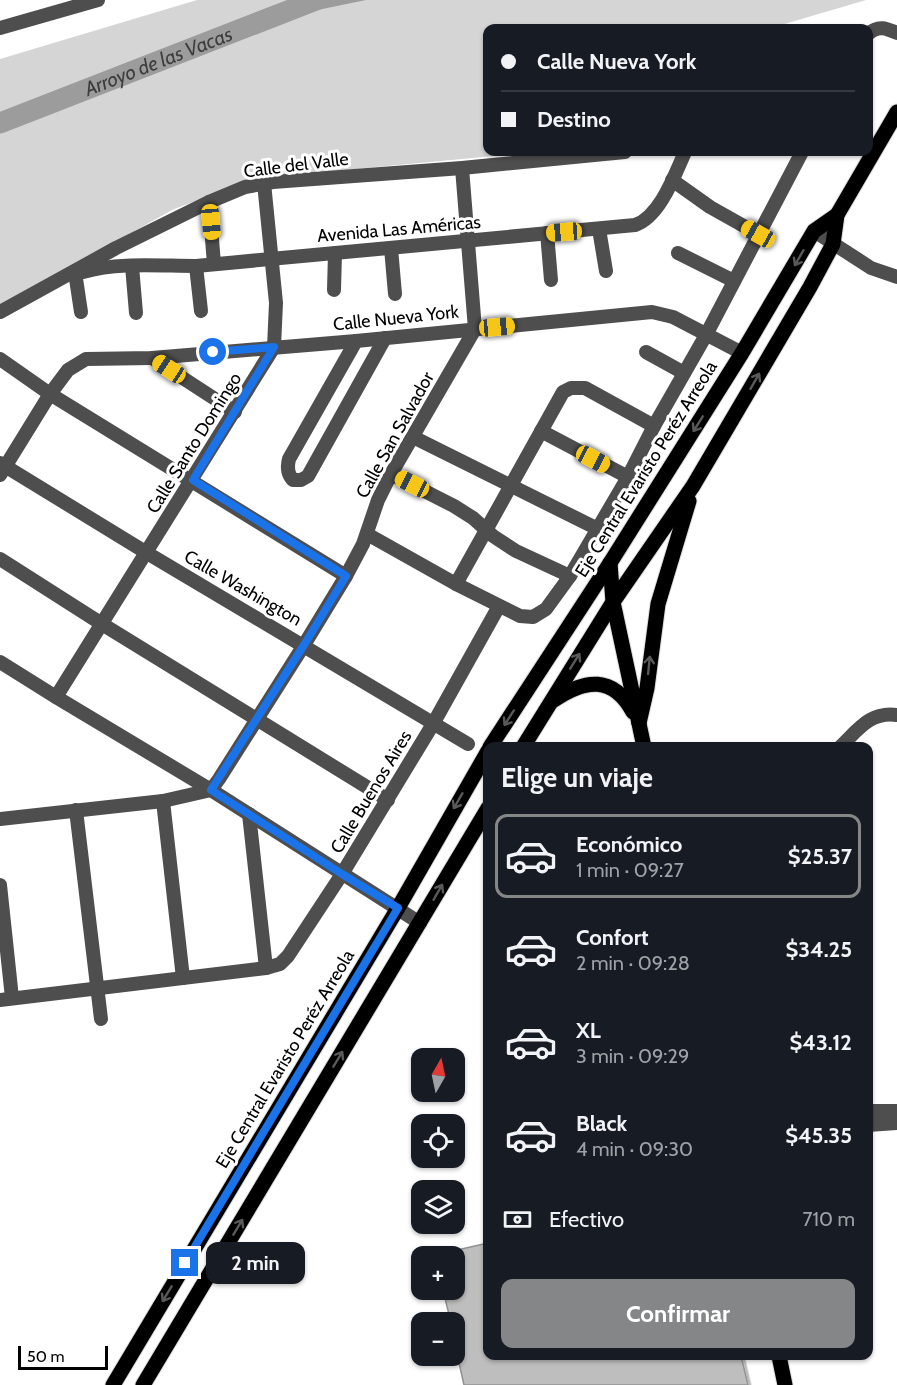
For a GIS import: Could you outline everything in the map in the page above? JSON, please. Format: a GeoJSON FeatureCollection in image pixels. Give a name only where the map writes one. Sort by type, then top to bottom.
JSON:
{"type":"FeatureCollection","features":[{"type":"Feature","properties":{"kind":"main road","name":"Eje Central Evaristo Peréz Arreola"},"geometry":{"type":"LineString","coordinates":[[873,153],[897,112]]}},
{"type":"Feature","properties":{"kind":"main road","name":"Eje Central Evaristo Peréz Arreola"},"geometry":{"type":"LineString","coordinates":[[526,742],[613,602],[693,486],[810,287],[833,244],[837,215],[871,156]]}},
{"type":"Feature","properties":{"kind":"main road","name":"Eje Central Evaristo Peréz Arreola"},"geometry":{"type":"LineString","coordinates":[[494,742],[742,353],[814,231],[837,215]]}},
{"type":"Feature","properties":{"kind":"main road"},"geometry":{"type":"LineString","coordinates":[[639,723],[647,688],[658,604],[693,486]]}},
{"type":"Feature","properties":{"kind":"main road"},"geometry":{"type":"LineString","coordinates":[[610,563],[613,602],[643,742]]}},
{"type":"Feature","properties":{"kind":"main road"},"geometry":{"type":"LineString","coordinates":[[548,705],[572,688],[593,684],[606,686],[626,698],[639,723]]}},
{"type":"Feature","properties":{"kind":"main road","name":"Eje Central Evaristo Peréz Arreola"},"geometry":{"type":"LineString","coordinates":[[113,1385],[398,908],[483,759]]}},
{"type":"Feature","properties":{"kind":"main road"},"geometry":{"type":"LineString","coordinates":[[143,1385],[483,816]]}},
{"type":"Feature","properties":{"kind":"main road"},"geometry":{"type":"LineString","coordinates":[[282,1101],[304,1115]]}},
{"type":"Feature","properties":{"kind":"main road"},"geometry":{"type":"LineString","coordinates":[[780,1360],[785,1385]]}},
{"type":"Feature","properties":{"kind":"street"},"geometry":{"type":"LineString","coordinates":[[0,28],[97,0]]}},
{"type":"Feature","properties":{"kind":"street"},"geometry":{"type":"LineString","coordinates":[[873,30],[881,27],[897,33]]}},
{"type":"Feature","properties":{"kind":"street","name":"Calle del Valle"},"geometry":{"type":"LineString","coordinates":[[0,312],[75,273],[116,248],[209,202],[245,187],[264,183],[584,156]]}},
{"type":"Feature","properties":{"kind":"street","name":"Avenida Las Américas"},"geometry":{"type":"LineString","coordinates":[[75,273],[132,266],[196,266],[599,229],[643,222],[653,213],[683,156]]}},
{"type":"Feature","properties":{"kind":"street"},"geometry":{"type":"LineString","coordinates":[[367,534],[456,584],[520,616],[533,617],[546,609],[570,576],[628,477],[800,156]]}},
{"type":"Feature","properties":{"kind":"street"},"geometry":{"type":"LineString","coordinates":[[462,168],[475,329]]}},
{"type":"Feature","properties":{"kind":"street"},"geometry":{"type":"LineString","coordinates":[[672,180],[710,207],[758,234]]}},
{"type":"Feature","properties":{"kind":"street","name":"Calle Santo Domingo"},"geometry":{"type":"LineString","coordinates":[[56,697],[274,347],[276,303],[264,183]]}},
{"type":"Feature","properties":{"kind":"street"},"geometry":{"type":"LineString","coordinates":[[209,202],[214,264]]}},
{"type":"Feature","properties":{"kind":"street"},"geometry":{"type":"LineString","coordinates":[[599,229],[606,272]]}},
{"type":"Feature","properties":{"kind":"street"},"geometry":{"type":"LineString","coordinates":[[814,231],[871,268],[897,277]]}},
{"type":"Feature","properties":{"kind":"street"},"geometry":{"type":"LineString","coordinates":[[547,233],[551,280]]}},
{"type":"Feature","properties":{"kind":"street"},"geometry":{"type":"LineString","coordinates":[[392,248],[395,294]]}},
{"type":"Feature","properties":{"kind":"street"},"geometry":{"type":"LineString","coordinates":[[334,290],[335,253]]}},
{"type":"Feature","properties":{"kind":"street"},"geometry":{"type":"LineString","coordinates":[[678,253],[734,282]]}},
{"type":"Feature","properties":{"kind":"street"},"geometry":{"type":"LineString","coordinates":[[132,266],[136,313]]}},
{"type":"Feature","properties":{"kind":"street"},"geometry":{"type":"LineString","coordinates":[[196,266],[201,311]]}},
{"type":"Feature","properties":{"kind":"street"},"geometry":{"type":"LineString","coordinates":[[75,273],[81,312]]}},
{"type":"Feature","properties":{"kind":"street","name":"Calle Nueva York"},"geometry":{"type":"LineString","coordinates":[[50,393],[68,370],[86,359],[152,358],[652,312],[673,317],[742,353]]}},
{"type":"Feature","properties":{"kind":"street","name":"Calle San Salvador"},"geometry":{"type":"LineString","coordinates":[[211,790],[346,576],[367,534],[378,500],[391,474],[475,329]]}},
{"type":"Feature","properties":{"kind":"street"},"geometry":{"type":"LineString","coordinates":[[356,341],[290,459],[287,466],[288,473],[293,480],[301,480],[308,476],[385,338]]}},
{"type":"Feature","properties":{"kind":"street"},"geometry":{"type":"LineString","coordinates":[[646,352],[684,373]]}},
{"type":"Feature","properties":{"kind":"street"},"geometry":{"type":"LineString","coordinates":[[152,358],[235,412]]}},
{"type":"Feature","properties":{"kind":"street"},"geometry":{"type":"LineString","coordinates":[[0,359],[50,393],[346,576]]}},
{"type":"Feature","properties":{"kind":"street"},"geometry":{"type":"LineString","coordinates":[[456,584],[563,392],[571,388],[585,388],[654,426]]}},
{"type":"Feature","properties":{"kind":"street"},"geometry":{"type":"LineString","coordinates":[[2,468],[50,393]]}},
{"type":"Feature","properties":{"kind":"street"},"geometry":{"type":"LineString","coordinates":[[541,431],[628,477]]}},
{"type":"Feature","properties":{"kind":"street"},"geometry":{"type":"LineString","coordinates":[[413,436],[598,529]]}},
{"type":"Feature","properties":{"kind":"street","name":"Calle Washington"},"geometry":{"type":"LineString","coordinates":[[2,468],[468,744]]}},
{"type":"Feature","properties":{"kind":"street"},"geometry":{"type":"LineString","coordinates":[[391,474],[454,506],[516,551],[570,576]]}},
{"type":"Feature","properties":{"kind":"street"},"geometry":{"type":"LineString","coordinates":[[0,560],[388,800]]}},
{"type":"Feature","properties":{"kind":"street","name":"Calle Buenos Aires"},"geometry":{"type":"LineString","coordinates":[[6,999],[266,968],[280,964],[288,956],[342,874],[388,800],[499,606]]}},
{"type":"Feature","properties":{"kind":"street"},"geometry":{"type":"LineString","coordinates":[[0,662],[211,790],[420,923]]}},
{"type":"Feature","properties":{"kind":"street"},"geometry":{"type":"LineString","coordinates":[[845,742],[869,720],[879,715],[897,715]]}},
{"type":"Feature","properties":{"kind":"street"},"geometry":{"type":"LineString","coordinates":[[0,819],[163,801],[211,790]]}},
{"type":"Feature","properties":{"kind":"street"},"geometry":{"type":"LineString","coordinates":[[163,801],[183,978]]}},
{"type":"Feature","properties":{"kind":"street"},"geometry":{"type":"LineString","coordinates":[[76,810],[101,1019]]}},
{"type":"Feature","properties":{"kind":"street"},"geometry":{"type":"LineString","coordinates":[[249,814],[266,968]]}},
{"type":"Feature","properties":{"kind":"street"},"geometry":{"type":"LineString","coordinates":[[0,885],[6,999]]}},
{"type":"Feature","properties":{"kind":"street"},"geometry":{"type":"LineString","coordinates":[[873,1111],[897,1111]]}},
{"type":"Feature","properties":{"kind":"street"},"geometry":{"type":"LineString","coordinates":[[873,1125],[897,1123]]}},
{"type":"Feature","properties":{"kind":"shaded area"},"geometry":{"type":"Polygon","coordinates":[[[197,0],[866,0],[785,24],[483,24],[483,156],[493,156],[259,178],[174,209],[0,306],[0,59],[197,0]]]}},
{"type":"Feature","properties":{"kind":"shaded area"},"geometry":{"type":"Polygon","coordinates":[[[291,0],[366,0],[298,14],[276,15],[291,0]]]}},
{"type":"Feature","properties":{"kind":"building"},"geometry":{"type":"Polygon","coordinates":[[[483,1244],[483,1360],[742,1360],[748,1385],[464,1385],[460,1366],[465,1366],[465,1312],[448,1312],[445,1300],[465,1300],[465,1248],[483,1244]]]}},
{"type":"Feature","properties":{"kind":"waterway","name":"Arroyo de las Vacas"},"geometry":{"type":"LineString","coordinates":[[0,123],[316,0]]}},
{"type":"Feature","properties":{"kind":"route"},"geometry":{"type":"LineString","coordinates":[[185,1263],[398,908],[211,790],[346,576],[193,480],[274,347],[213,352]]}}]}
